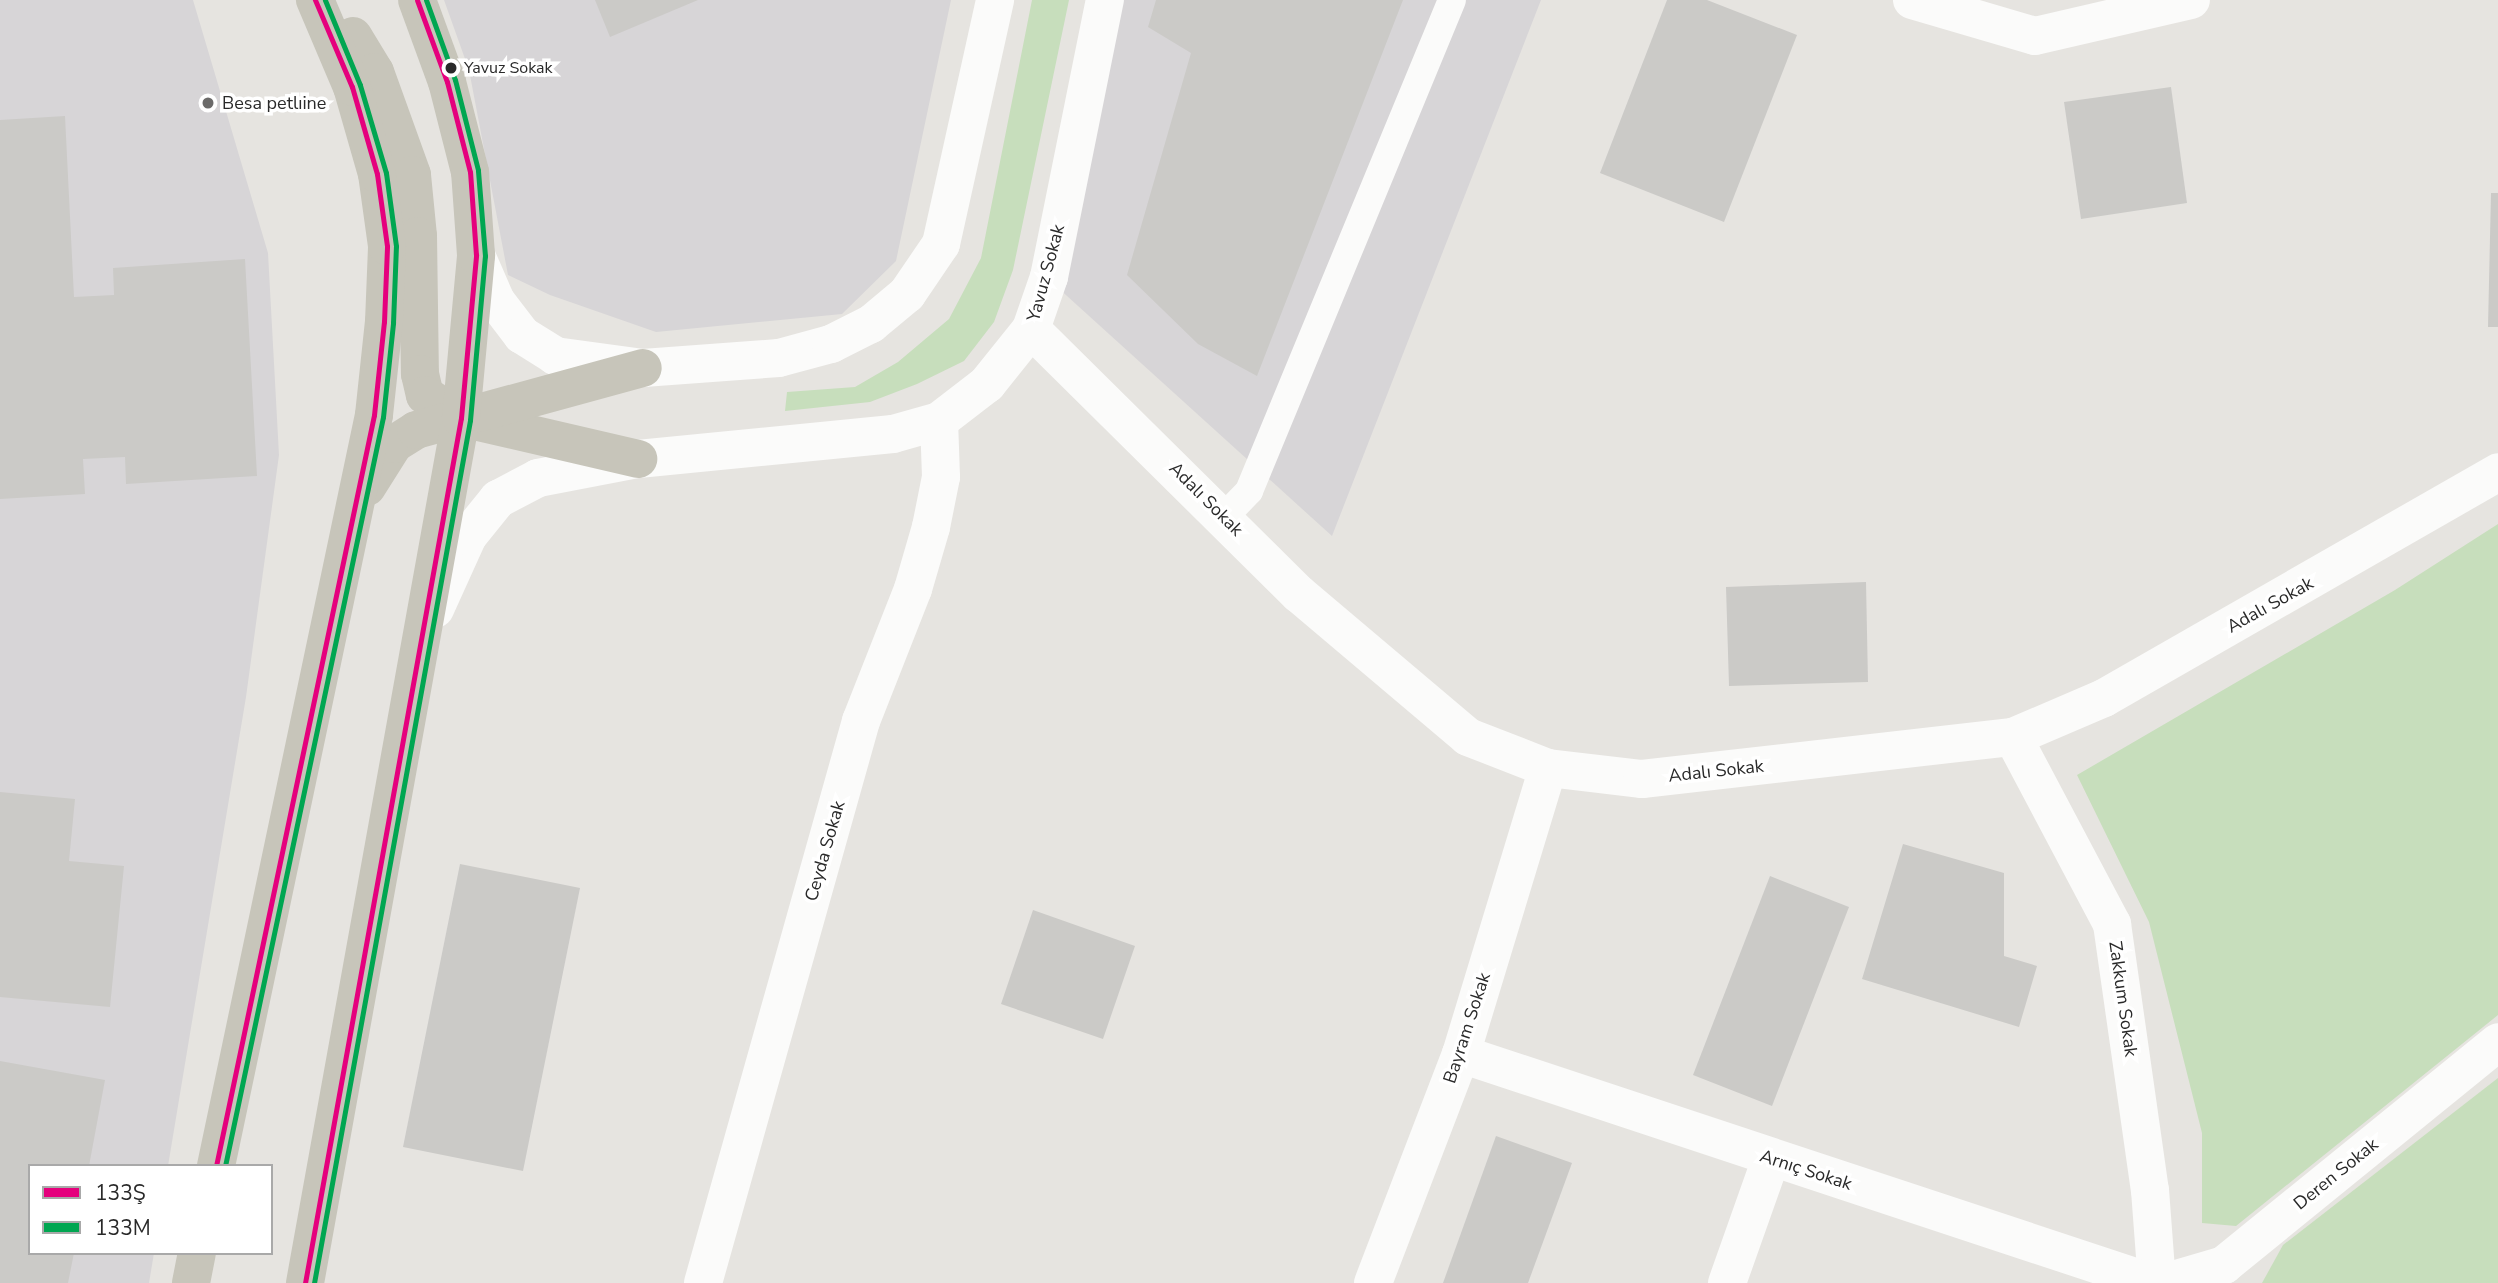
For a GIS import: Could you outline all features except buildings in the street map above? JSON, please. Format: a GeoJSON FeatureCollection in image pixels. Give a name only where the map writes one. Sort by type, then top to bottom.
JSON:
{"type":"FeatureCollection","features":[{"type":"Feature","properties":{"kind":"main road"},"geometry":{"type":"LineString","coordinates":[[216,1164],[374,415],[387,246],[377,174],[356,100],[315,0]]}},
{"type":"Feature","properties":{"kind":"main road"},"geometry":{"type":"LineString","coordinates":[[328,0],[375,72],[397,127],[412,175],[418,236],[420,373],[425,395],[461,418],[638,459]]}},
{"type":"Feature","properties":{"kind":"main road"},"geometry":{"type":"LineString","coordinates":[[306,1283],[461,418],[476,255],[470,172],[446,82],[417,0]]}},
{"type":"Feature","properties":{"kind":"main road"},"geometry":{"type":"LineString","coordinates":[[352,522],[376,466],[394,444],[416,430],[643,368]]}},
{"type":"Feature","properties":{"kind":"main road"},"geometry":{"type":"LineString","coordinates":[[191,1283],[198,1255]]}},
{"type":"Feature","properties":{"kind":"street"},"geometry":{"type":"LineString","coordinates":[[476,255],[496,301],[522,335],[555,356],[643,368],[779,358],[831,344],[871,324],[908,294],[941,244],[995,0]]}},
{"type":"Feature","properties":{"kind":"street","name":"Yavuz Sokak"},"geometry":{"type":"LineString","coordinates":[[417,663],[445,579],[468,536],[498,499],[538,478],[638,459],[893,434],[939,421],[987,384],[1031,329],[1049,277],[1105,0]]}},
{"type":"Feature","properties":{"kind":"street"},"geometry":{"type":"LineString","coordinates":[[1912,0],[2035,36],[2191,0]]}},
{"type":"Feature","properties":{"kind":"street","name":"Adalı Sokak"},"geometry":{"type":"LineString","coordinates":[[1031,329],[1299,594],[1468,737],[1548,768],[1642,779],[2013,737],[2104,698],[2498,472]]}},
{"type":"Feature","properties":{"kind":"street","name":"Ceyda Sokak"},"geometry":{"type":"LineString","coordinates":[[703,1283],[861,721],[913,589],[932,527],[941,477],[939,421]]}},
{"type":"Feature","properties":{"kind":"street","name":"Zakkum Sokak"},"geometry":{"type":"LineString","coordinates":[[2013,737],[2112,924],[2150,1190],[2155,1283]]}},
{"type":"Feature","properties":{"kind":"street","name":"Bayram Sokak"},"geometry":{"type":"LineString","coordinates":[[1373,1283],[1461,1054],[1548,768]]}},
{"type":"Feature","properties":{"kind":"street","name":"Deren Sokak"},"geometry":{"type":"LineString","coordinates":[[2163,1283],[2224,1265],[2498,1042]]}},
{"type":"Feature","properties":{"kind":"street","name":"Arnıç Sokak"},"geometry":{"type":"LineString","coordinates":[[1461,1054],[1771,1159],[2155,1283]]}},
{"type":"Feature","properties":{"kind":"street"},"geometry":{"type":"LineString","coordinates":[[1727,1283],[1771,1159]]}},
{"type":"Feature","properties":{"kind":"lane"},"geometry":{"type":"LineString","coordinates":[[1224,517],[1249,491],[1452,0]]}},
{"type":"Feature","properties":{"kind":"shaded area"},"geometry":{"type":"Polygon","coordinates":[[[0,0],[193,0],[268,253],[279,455],[246,697],[168,1164],[28,1164],[28,1255],[154,1255],[149,1283],[0,1283],[0,0]]]}},
{"type":"Feature","properties":{"kind":"shaded area"},"geometry":{"type":"Polygon","coordinates":[[[444,0],[951,0],[896,261],[842,314],[656,332],[550,295],[508,275],[469,70],[444,0]]]}},
{"type":"Feature","properties":{"kind":"shaded area"},"geometry":{"type":"Polygon","coordinates":[[[1118,0],[1541,0],[1332,536],[1056,286],[1118,0]]]}},
{"type":"Feature","properties":{"kind":"green space"},"geometry":{"type":"Polygon","coordinates":[[[1032,0],[1069,0],[1013,270],[994,322],[964,361],[917,384],[870,402],[785,411],[787,392],[855,387],[898,362],[949,319],[981,258],[1032,0]]]}},
{"type":"Feature","properties":{"kind":"green space"},"geometry":{"type":"Polygon","coordinates":[[[2498,524],[2498,1015],[2236,1226],[2202,1223],[2202,1133],[2149,922],[2077,775],[2395,590],[2498,524]]]}},
{"type":"Feature","properties":{"kind":"green space"},"geometry":{"type":"Polygon","coordinates":[[[2498,1078],[2498,1283],[2262,1283],[2283,1245],[2498,1078]]]}},
{"type":"Feature","properties":{"kind":"transit line","name":"133Ş"},"geometry":{"type":"LineString","coordinates":[[216,1164],[374,415],[384,322],[387,246],[377,174],[352,87],[315,0]]}},
{"type":"Feature","properties":{"kind":"transit line","name":"133M"},"geometry":{"type":"LineString","coordinates":[[225,1164],[383,417],[393,323],[396,246],[386,173],[360,85],[325,0]]}},
{"type":"Feature","properties":{"kind":"transit line","name":"133Ş"},"geometry":{"type":"LineString","coordinates":[[305,1283],[461,418],[476,255],[470,172],[447,82],[417,0]]}},
{"type":"Feature","properties":{"kind":"transit line","name":"133M"},"geometry":{"type":"LineString","coordinates":[[314,1283],[470,420],[485,256],[478,170],[455,80],[426,0]]}},
{"type":"Feature","properties":{"kind":"place","name":"Yavuz Sokak"},"geometry":{"type":"Point","coordinates":[451,68]}},
{"type":"Feature","properties":{"kind":"place","name":"Besa petlıine"},"geometry":{"type":"Point","coordinates":[208,103]}}]}
